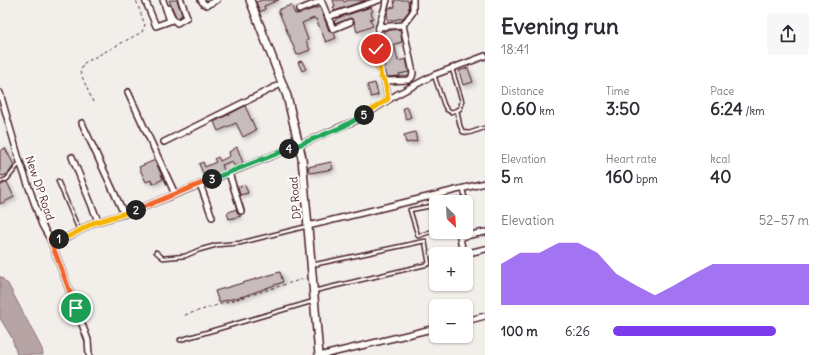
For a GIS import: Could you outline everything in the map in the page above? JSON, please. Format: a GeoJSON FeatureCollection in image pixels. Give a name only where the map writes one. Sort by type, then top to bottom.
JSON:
{"type":"FeatureCollection","features":[{"type":"Feature","properties":{"kind":"street"},"geometry":{"type":"LineString","coordinates":[[145,0],[156,26],[170,21],[164,0]]}},
{"type":"Feature","properties":{"kind":"street"},"geometry":{"type":"LineString","coordinates":[[164,0],[169,12],[177,23],[187,17],[181,0]]}},
{"type":"Feature","properties":{"kind":"street"},"geometry":{"type":"LineString","coordinates":[[202,0],[204,4],[217,0]]}},
{"type":"Feature","properties":{"kind":"street","name":"DP Road"},"geometry":{"type":"LineString","coordinates":[[250,0],[284,86],[299,145],[304,180],[319,355]]}},
{"type":"Feature","properties":{"kind":"street"},"geometry":{"type":"LineString","coordinates":[[299,10],[321,0],[333,29],[350,22]]}},
{"type":"Feature","properties":{"kind":"street"},"geometry":{"type":"LineString","coordinates":[[328,17],[379,0]]}},
{"type":"Feature","properties":{"kind":"street"},"geometry":{"type":"LineString","coordinates":[[387,0],[379,27],[376,49],[381,77],[385,81],[388,99]]}},
{"type":"Feature","properties":{"kind":"street"},"geometry":{"type":"LineString","coordinates":[[379,27],[403,25],[413,12],[413,0]]}},
{"type":"Feature","properties":{"kind":"street"},"geometry":{"type":"LineString","coordinates":[[385,81],[409,80],[412,77],[413,73],[403,25]]}},
{"type":"Feature","properties":{"kind":"street"},"geometry":{"type":"LineString","coordinates":[[50,239],[56,240],[79,231],[98,221],[124,214],[299,145],[359,119],[388,99],[434,75],[485,56]]}},
{"type":"Feature","properties":{"kind":"street"},"geometry":{"type":"LineString","coordinates":[[164,142],[284,86]]}},
{"type":"Feature","properties":{"kind":"street"},"geometry":{"type":"LineString","coordinates":[[128,92],[175,194]]}},
{"type":"Feature","properties":{"kind":"street","name":"New DP Road"},"geometry":{"type":"LineString","coordinates":[[0,94],[20,163],[42,225],[50,239],[88,340],[89,355]]}},
{"type":"Feature","properties":{"kind":"street"},"geometry":{"type":"LineString","coordinates":[[82,123],[124,214]]}},
{"type":"Feature","properties":{"kind":"street"},"geometry":{"type":"LineString","coordinates":[[72,157],[98,221]]}},
{"type":"Feature","properties":{"kind":"street"},"geometry":{"type":"LineString","coordinates":[[229,173],[241,211]]}},
{"type":"Feature","properties":{"kind":"street"},"geometry":{"type":"LineString","coordinates":[[308,226],[485,183]]}},
{"type":"Feature","properties":{"kind":"street"},"geometry":{"type":"LineString","coordinates":[[200,184],[212,217]]}},
{"type":"Feature","properties":{"kind":"street"},"geometry":{"type":"LineString","coordinates":[[462,247],[460,238],[485,232]]}},
{"type":"Feature","properties":{"kind":"street"},"geometry":{"type":"LineString","coordinates":[[473,252],[485,249]]}},
{"type":"Feature","properties":{"kind":"street"},"geometry":{"type":"LineString","coordinates":[[473,319],[485,316]]}},
{"type":"Feature","properties":{"kind":"street"},"geometry":{"type":"LineString","coordinates":[[323,355],[429,330]]}},
{"type":"Feature","properties":{"kind":"lane"},"geometry":{"type":"LineString","coordinates":[[434,75],[447,110],[451,112],[457,110],[460,108],[462,101],[452,68]]}},
{"type":"Feature","properties":{"kind":"lane"},"geometry":{"type":"LineString","coordinates":[[457,110],[460,126],[463,132],[469,133],[484,128]]}},
{"type":"Feature","properties":{"kind":"lane"},"geometry":{"type":"LineString","coordinates":[[0,182],[7,179],[20,163]]}},
{"type":"Feature","properties":{"kind":"lane"},"geometry":{"type":"LineString","coordinates":[[58,181],[79,231]]}},
{"type":"Feature","properties":{"kind":"lane"},"geometry":{"type":"LineString","coordinates":[[463,188],[465,195]]}},
{"type":"Feature","properties":{"kind":"lane"},"geometry":{"type":"LineString","coordinates":[[429,206],[410,210],[418,236],[429,232]]}},
{"type":"Feature","properties":{"kind":"lane"},"geometry":{"type":"LineString","coordinates":[[156,252],[163,258],[185,256],[212,246],[240,243],[308,226]]}},
{"type":"Feature","properties":{"kind":"lane"},"geometry":{"type":"LineString","coordinates":[[312,265],[425,241],[429,264],[314,291]]}},
{"type":"Feature","properties":{"kind":"lane"},"geometry":{"type":"LineString","coordinates":[[180,340],[314,301]]}},
{"type":"Feature","properties":{"kind":"path"},"geometry":{"type":"LineString","coordinates":[[93,102],[80,72],[82,67],[84,63],[142,32],[145,25],[136,0]]}},
{"type":"Feature","properties":{"kind":"path"},"geometry":{"type":"LineString","coordinates":[[185,315],[313,277]]}},
{"type":"Feature","properties":{"kind":"shaded area"},"geometry":{"type":"Polygon","coordinates":[[[0,276],[8,284],[42,349],[43,355],[17,355],[12,338],[0,318],[0,276]]]}},
{"type":"Feature","properties":{"kind":"building"},"geometry":{"type":"Polygon","coordinates":[[[169,0],[177,0],[182,15],[178,18],[176,17],[169,0]]]}},
{"type":"Feature","properties":{"kind":"building"},"geometry":{"type":"Polygon","coordinates":[[[262,0],[279,0],[264,6],[265,9],[260,12],[256,2],[262,0]]]}},
{"type":"Feature","properties":{"kind":"building"},"geometry":{"type":"Polygon","coordinates":[[[333,0],[343,0],[344,2],[349,0],[366,0],[335,11],[333,7],[335,6],[333,0]]]}},
{"type":"Feature","properties":{"kind":"building"},"geometry":{"type":"Polygon","coordinates":[[[394,0],[408,0],[409,11],[403,18],[388,21],[387,14],[389,8],[395,7],[394,0]]]}},
{"type":"Feature","properties":{"kind":"building"},"geometry":{"type":"Polygon","coordinates":[[[291,5],[295,14],[320,7],[329,31],[334,33],[336,38],[326,42],[316,19],[314,18],[302,23],[308,40],[306,41],[310,50],[297,55],[278,10],[291,5]]]}},
{"type":"Feature","properties":{"kind":"building"},"geometry":{"type":"Polygon","coordinates":[[[371,7],[373,11],[371,12],[373,18],[370,19],[373,26],[357,32],[354,21],[351,18],[335,24],[334,21],[338,18],[371,7]]]}},
{"type":"Feature","properties":{"kind":"building"},"geometry":{"type":"Polygon","coordinates":[[[400,29],[402,42],[394,44],[398,61],[406,59],[409,72],[399,74],[400,76],[387,77],[380,44],[381,38],[385,36],[383,31],[400,29]]]}},
{"type":"Feature","properties":{"kind":"building"},"geometry":{"type":"Polygon","coordinates":[[[302,61],[306,69],[302,71],[298,62],[302,61]]]}},
{"type":"Feature","properties":{"kind":"building"},"geometry":{"type":"Polygon","coordinates":[[[468,68],[473,82],[463,85],[459,71],[468,68]]]}},
{"type":"Feature","properties":{"kind":"building"},"geometry":{"type":"Polygon","coordinates":[[[375,83],[378,95],[371,97],[367,85],[375,83]]]}},
{"type":"Feature","properties":{"kind":"building"},"geometry":{"type":"Polygon","coordinates":[[[245,106],[256,130],[243,137],[236,123],[218,131],[214,122],[245,106]]]}},
{"type":"Feature","properties":{"kind":"building"},"geometry":{"type":"Polygon","coordinates":[[[407,107],[411,117],[406,119],[403,108],[407,107]]]}},
{"type":"Feature","properties":{"kind":"building"},"geometry":{"type":"Polygon","coordinates":[[[415,132],[417,141],[406,143],[404,135],[415,132]]]}},
{"type":"Feature","properties":{"kind":"building"},"geometry":{"type":"Polygon","coordinates":[[[237,147],[243,163],[234,166],[232,161],[222,165],[224,171],[205,178],[199,164],[203,162],[205,167],[216,162],[214,159],[218,157],[220,161],[230,156],[229,152],[237,147]]]}},
{"type":"Feature","properties":{"kind":"building"},"geometry":{"type":"Polygon","coordinates":[[[5,148],[14,165],[8,174],[2,176],[0,174],[0,151],[5,148]]]}},
{"type":"Feature","properties":{"kind":"building"},"geometry":{"type":"Polygon","coordinates":[[[155,160],[163,179],[153,184],[151,180],[146,182],[139,167],[155,160]]]}},
{"type":"Feature","properties":{"kind":"building"},"geometry":{"type":"Polygon","coordinates":[[[331,162],[333,169],[310,173],[308,167],[331,162]]]}},
{"type":"Feature","properties":{"kind":"building"},"geometry":{"type":"Polygon","coordinates":[[[7,182],[14,197],[0,204],[0,186],[7,182]]]}},
{"type":"Feature","properties":{"kind":"building"},"geometry":{"type":"Polygon","coordinates":[[[245,185],[248,193],[240,195],[238,187],[245,185]]]}},
{"type":"Feature","properties":{"kind":"building"},"geometry":{"type":"Polygon","coordinates":[[[236,209],[238,214],[241,216],[229,219],[227,213],[236,209]]]}},
{"type":"Feature","properties":{"kind":"building"},"geometry":{"type":"Polygon","coordinates":[[[280,272],[283,282],[244,296],[219,302],[215,291],[280,272]]]}},
{"type":"Feature","properties":{"kind":"route"},"geometry":{"type":"LineString","coordinates":[[76,308],[50,239],[56,240],[70,236],[93,223],[131,212],[299,145],[359,119],[388,99],[385,81],[381,77],[376,49]]}}]}
